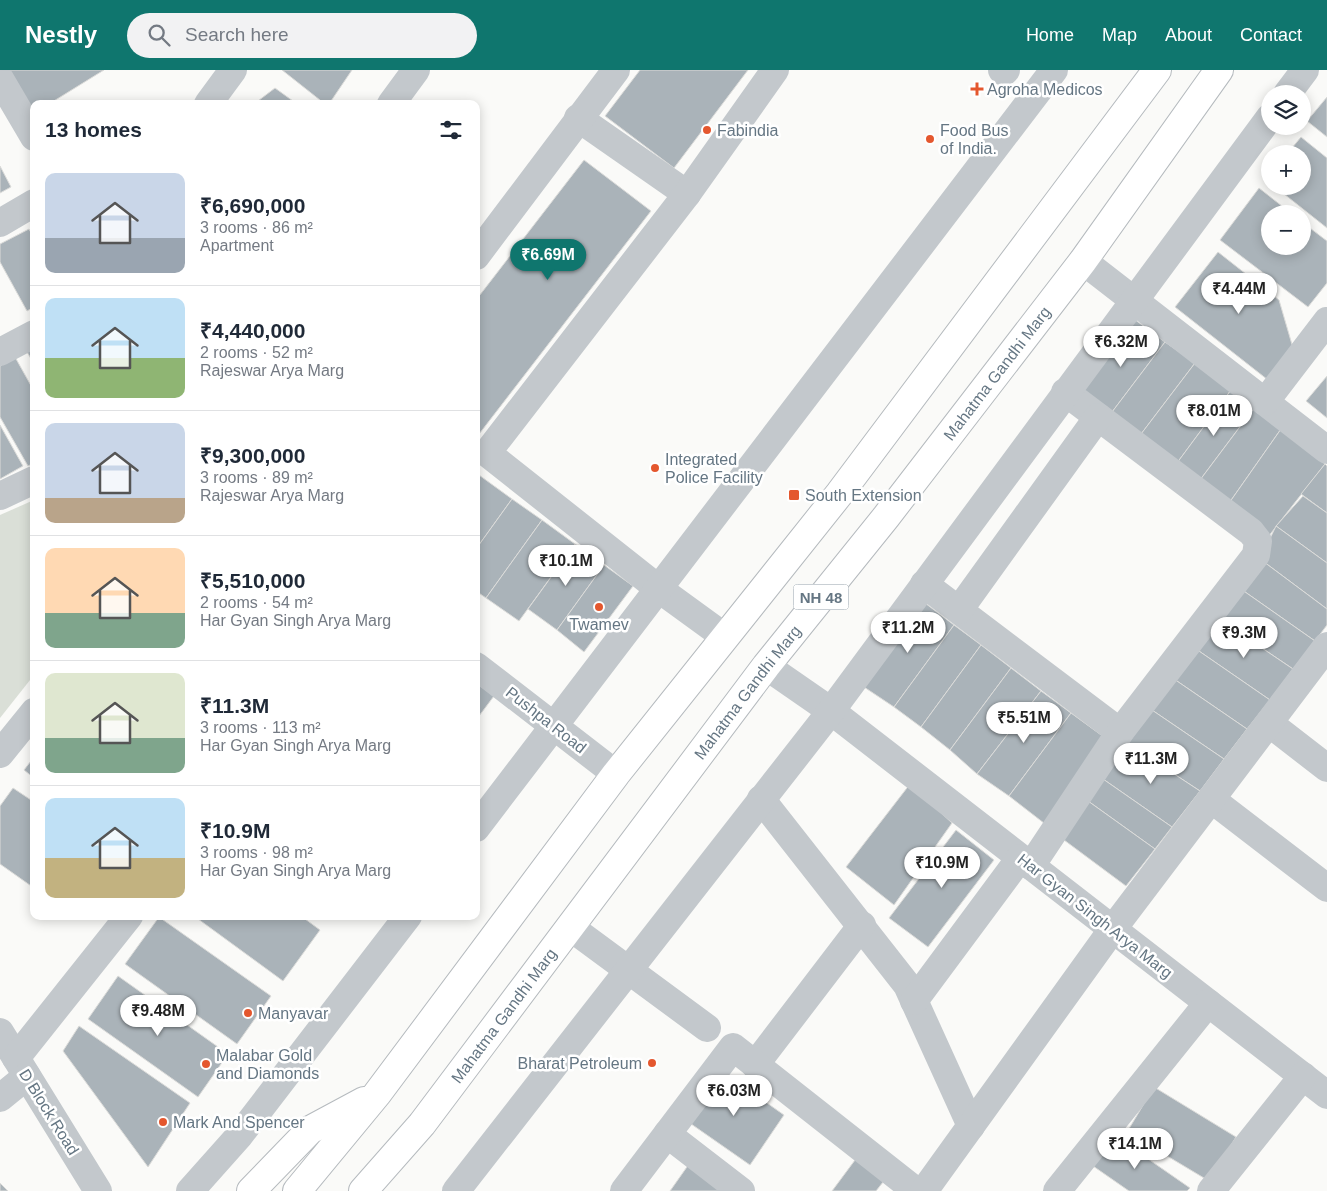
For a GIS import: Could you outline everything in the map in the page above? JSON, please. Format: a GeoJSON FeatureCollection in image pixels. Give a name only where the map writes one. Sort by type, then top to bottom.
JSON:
{"type":"FeatureCollection","features":[{"type":"Feature","properties":{"kind":"main road","name":"NH 48"},"geometry":{"type":"LineString","coordinates":[[377,1094],[616,774],[840,493],[1157,70]]}},
{"type":"Feature","properties":{"kind":"main road","name":"Mahatma Gandhi Marg"},"geometry":{"type":"LineString","coordinates":[[422,1124],[766,666],[886,517],[1083,261],[1219,70]]}},
{"type":"Feature","properties":{"kind":"main road"},"geometry":{"type":"LineString","coordinates":[[251,1191],[310,1130],[377,1094]]}},
{"type":"Feature","properties":{"kind":"main road"},"geometry":{"type":"LineString","coordinates":[[297,1191],[377,1094]]}},
{"type":"Feature","properties":{"kind":"main road"},"geometry":{"type":"LineString","coordinates":[[363,1191],[422,1124]]}},
{"type":"Feature","properties":{"kind":"main road"},"geometry":{"type":"LineString","coordinates":[[388,1191],[422,1124]]}},
{"type":"Feature","properties":{"kind":"street"},"geometry":{"type":"LineString","coordinates":[[211,100],[233,70]]}},
{"type":"Feature","properties":{"kind":"street"},"geometry":{"type":"LineString","coordinates":[[394,100],[416,70]]}},
{"type":"Feature","properties":{"kind":"street"},"geometry":{"type":"LineString","coordinates":[[480,251],[616,70]]}},
{"type":"Feature","properties":{"kind":"street"},"geometry":{"type":"LineString","coordinates":[[725,637],[481,459],[687,194],[776,70]]}},
{"type":"Feature","properties":{"kind":"street"},"geometry":{"type":"LineString","coordinates":[[1002,70],[1004,72],[1006,70]]}},
{"type":"Feature","properties":{"kind":"street"},"geometry":{"type":"LineString","coordinates":[[480,823],[556,726],[1054,70]]}},
{"type":"Feature","properties":{"kind":"street"},"geometry":{"type":"LineString","coordinates":[[1294,85],[1305,70]]}},
{"type":"Feature","properties":{"kind":"street"},"geometry":{"type":"LineString","coordinates":[[1,83],[30,130]]}},
{"type":"Feature","properties":{"kind":"street"},"geometry":{"type":"LineString","coordinates":[[578,118],[687,194]]}},
{"type":"Feature","properties":{"kind":"street"},"geometry":{"type":"LineString","coordinates":[[456,1191],[831,711],[1261,129]]}},
{"type":"Feature","properties":{"kind":"street"},"geometry":{"type":"LineString","coordinates":[[0,223],[30,205]]}},
{"type":"Feature","properties":{"kind":"street"},"geometry":{"type":"LineString","coordinates":[[1083,261],[1327,450]]}},
{"type":"Feature","properties":{"kind":"street"},"geometry":{"type":"LineString","coordinates":[[1265,402],[1327,320]]}},
{"type":"Feature","properties":{"kind":"street"},"geometry":{"type":"LineString","coordinates":[[0,352],[30,336]]}},
{"type":"Feature","properties":{"kind":"street"},"geometry":{"type":"LineString","coordinates":[[914,1001],[1025,862],[1120,732],[1256,555],[1258,541],[1251,532],[1065,392]]}},
{"type":"Feature","properties":{"kind":"street"},"geometry":{"type":"LineString","coordinates":[[959,610],[1098,417]]}},
{"type":"Feature","properties":{"kind":"street"},"geometry":{"type":"LineString","coordinates":[[0,496],[30,482]]}},
{"type":"Feature","properties":{"kind":"street"},"geometry":{"type":"LineString","coordinates":[[924,584],[1120,732]]}},
{"type":"Feature","properties":{"kind":"street"},"geometry":{"type":"LineString","coordinates":[[924,1191],[1112,930],[1327,646]]}},
{"type":"Feature","properties":{"kind":"street","name":"Har Gyan Singh Arya Marg"},"geometry":{"type":"LineString","coordinates":[[766,666],[831,711],[1327,1095]]}},
{"type":"Feature","properties":{"kind":"street","name":"Pushpa Road"},"geometry":{"type":"LineString","coordinates":[[480,669],[616,774]]}},
{"type":"Feature","properties":{"kind":"street"},"geometry":{"type":"LineString","coordinates":[[0,754],[30,717]]}},
{"type":"Feature","properties":{"kind":"street"},"geometry":{"type":"LineString","coordinates":[[1269,723],[1327,768]]}},
{"type":"Feature","properties":{"kind":"street"},"geometry":{"type":"LineString","coordinates":[[761,799],[862,925],[906,985],[971,1126]]}},
{"type":"Feature","properties":{"kind":"street"},"geometry":{"type":"LineString","coordinates":[[1211,799],[1327,888]]}},
{"type":"Feature","properties":{"kind":"street"},"geometry":{"type":"LineString","coordinates":[[0,1098],[126,920]]}},
{"type":"Feature","properties":{"kind":"street"},"geometry":{"type":"LineString","coordinates":[[190,1191],[238,1136],[405,920]]}},
{"type":"Feature","properties":{"kind":"street"},"geometry":{"type":"LineString","coordinates":[[755,1064],[862,925]]}},
{"type":"Feature","properties":{"kind":"street"},"geometry":{"type":"LineString","coordinates":[[570,927],[707,1028]]}},
{"type":"Feature","properties":{"kind":"street"},"geometry":{"type":"LineString","coordinates":[[1058,1191],[1208,1003]]}},
{"type":"Feature","properties":{"kind":"street","name":"D Block Road"},"geometry":{"type":"LineString","coordinates":[[0,1032],[98,1191]]}},
{"type":"Feature","properties":{"kind":"street"},"geometry":{"type":"LineString","coordinates":[[624,1191],[733,1047],[916,1191]]}},
{"type":"Feature","properties":{"kind":"street"},"geometry":{"type":"LineString","coordinates":[[1211,1191],[1303,1076]]}},
{"type":"Feature","properties":{"kind":"street"},"geometry":{"type":"LineString","coordinates":[[667,1134],[742,1191]]}},
{"type":"Feature","properties":{"kind":"shaded area"},"geometry":{"type":"Polygon","coordinates":[[[30,502],[30,680],[0,718],[0,515],[30,502]]]}},
{"type":"Feature","properties":{"kind":"building"},"geometry":{"type":"Polygon","coordinates":[[[5,70],[104,70],[55,100],[30,100],[30,107],[5,70]]]}},
{"type":"Feature","properties":{"kind":"building"},"geometry":{"type":"Polygon","coordinates":[[[282,70],[352,70],[332,100],[320,100],[282,70]]]}},
{"type":"Feature","properties":{"kind":"building"},"geometry":{"type":"Polygon","coordinates":[[[640,70],[748,70],[674,168],[605,116],[640,70]]]}},
{"type":"Feature","properties":{"kind":"building"},"geometry":{"type":"Polygon","coordinates":[[[275,88],[292,100],[259,100],[275,88]]]}},
{"type":"Feature","properties":{"kind":"building"},"geometry":{"type":"Polygon","coordinates":[[[1327,97],[1327,137],[1311,124],[1311,116],[1327,97]]]}},
{"type":"Feature","properties":{"kind":"building"},"geometry":{"type":"Polygon","coordinates":[[[1301,137],[1311,145],[1294,145],[1301,137]]]}},
{"type":"Feature","properties":{"kind":"building"},"geometry":{"type":"Polygon","coordinates":[[[1311,145],[1327,158],[1327,228],[1311,215],[1311,205],[1298,205],[1285,195],[1311,195],[1311,145]]]}},
{"type":"Feature","properties":{"kind":"building"},"geometry":{"type":"Polygon","coordinates":[[[584,160],[651,211],[480,433],[480,295],[584,160]]]}},
{"type":"Feature","properties":{"kind":"building"},"geometry":{"type":"Polygon","coordinates":[[[0,166],[11,187],[0,193],[0,166]]]}},
{"type":"Feature","properties":{"kind":"building"},"geometry":{"type":"Polygon","coordinates":[[[1259,188],[1261,195],[1268,195],[1281,205],[1261,205],[1261,255],[1311,255],[1311,229],[1327,241],[1327,283],[1308,307],[1220,240],[1259,188]]]}},
{"type":"Feature","properties":{"kind":"building"},"geometry":{"type":"Polygon","coordinates":[[[29,229],[30,231],[30,309],[27,311],[0,262],[0,244],[29,229]]]}},
{"type":"Feature","properties":{"kind":"building"},"geometry":{"type":"Polygon","coordinates":[[[1218,252],[1279,300],[1293,348],[1268,380],[1175,307],[1218,252]]]}},
{"type":"Feature","properties":{"kind":"building"},"geometry":{"type":"Polygon","coordinates":[[[1134,319],[1165,342],[1109,416],[1078,393],[1134,319]]]}},
{"type":"Feature","properties":{"kind":"building"},"geometry":{"type":"Polygon","coordinates":[[[30,341],[30,357],[23,345],[30,341]]]}},
{"type":"Feature","properties":{"kind":"building"},"geometry":{"type":"Polygon","coordinates":[[[1165,342],[1195,363],[1138,438],[1109,416],[1165,342]]]}},
{"type":"Feature","properties":{"kind":"building"},"geometry":{"type":"Polygon","coordinates":[[[15,357],[30,384],[30,465],[28,466],[0,417],[0,366],[15,357]]]}},
{"type":"Feature","properties":{"kind":"building"},"geometry":{"type":"Polygon","coordinates":[[[1195,363],[1231,390],[1174,467],[1138,438],[1195,363]]]}},
{"type":"Feature","properties":{"kind":"building"},"geometry":{"type":"Polygon","coordinates":[[[1327,376],[1327,418],[1306,401],[1327,376]]]}},
{"type":"Feature","properties":{"kind":"building"},"geometry":{"type":"Polygon","coordinates":[[[1231,390],[1254,408],[1197,484],[1174,467],[1231,390]]]}},
{"type":"Feature","properties":{"kind":"building"},"geometry":{"type":"Polygon","coordinates":[[[1254,408],[1281,429],[1227,506],[1197,484],[1254,408]]]}},
{"type":"Feature","properties":{"kind":"building"},"geometry":{"type":"Polygon","coordinates":[[[0,425],[23,466],[0,479],[0,425]]]}},
{"type":"Feature","properties":{"kind":"building"},"geometry":{"type":"Polygon","coordinates":[[[1281,429],[1325,464],[1268,537],[1227,506],[1281,429]]]}},
{"type":"Feature","properties":{"kind":"building"},"geometry":{"type":"Polygon","coordinates":[[[1325,464],[1327,466],[1327,513],[1301,494],[1325,464]]]}},
{"type":"Feature","properties":{"kind":"building"},"geometry":{"type":"Polygon","coordinates":[[[480,476],[512,499],[480,543],[480,476]]]}},
{"type":"Feature","properties":{"kind":"building"},"geometry":{"type":"Polygon","coordinates":[[[1303,496],[1327,513],[1327,563],[1276,526],[1303,496]]]}},
{"type":"Feature","properties":{"kind":"building"},"geometry":{"type":"Polygon","coordinates":[[[512,499],[542,520],[486,598],[480,594],[480,543],[512,499]]]}},
{"type":"Feature","properties":{"kind":"building"},"geometry":{"type":"Polygon","coordinates":[[[542,520],[575,544],[519,621],[486,598],[542,520]]]}},
{"type":"Feature","properties":{"kind":"building"},"geometry":{"type":"Polygon","coordinates":[[[1276,526],[1327,563],[1327,609],[1260,559],[1276,526]]]}},
{"type":"Feature","properties":{"kind":"building"},"geometry":{"type":"Polygon","coordinates":[[[575,544],[604,565],[557,630],[528,609],[575,544]]]}},
{"type":"Feature","properties":{"kind":"building"},"geometry":{"type":"Polygon","coordinates":[[[1260,559],[1327,609],[1327,625],[1315,641],[1238,587],[1260,559]]]}},
{"type":"Feature","properties":{"kind":"building"},"geometry":{"type":"Polygon","coordinates":[[[604,565],[633,586],[584,652],[557,630],[604,565]]]}},
{"type":"Feature","properties":{"kind":"building"},"geometry":{"type":"Polygon","coordinates":[[[1238,587],[1315,641],[1293,669],[1216,617],[1238,587]]]}},
{"type":"Feature","properties":{"kind":"building"},"geometry":{"type":"Polygon","coordinates":[[[921,600],[954,625],[894,707],[861,685],[921,600]]]}},
{"type":"Feature","properties":{"kind":"building"},"geometry":{"type":"Polygon","coordinates":[[[1216,617],[1293,669],[1270,700],[1196,649],[1216,617]]]}},
{"type":"Feature","properties":{"kind":"building"},"geometry":{"type":"Polygon","coordinates":[[[954,625],[981,645],[921,727],[894,707],[954,625]]]}},
{"type":"Feature","properties":{"kind":"building"},"geometry":{"type":"Polygon","coordinates":[[[981,645],[1011,668],[950,750],[921,727],[981,645]]]}},
{"type":"Feature","properties":{"kind":"building"},"geometry":{"type":"Polygon","coordinates":[[[1196,649],[1270,700],[1247,729],[1174,679],[1196,649]]]}},
{"type":"Feature","properties":{"kind":"building"},"geometry":{"type":"Polygon","coordinates":[[[1011,668],[1041,691],[977,774],[950,750],[1011,668]]]}},
{"type":"Feature","properties":{"kind":"building"},"geometry":{"type":"Polygon","coordinates":[[[1174,679],[1247,729],[1224,759],[1149,708],[1174,679]]]}},
{"type":"Feature","properties":{"kind":"building"},"geometry":{"type":"Polygon","coordinates":[[[480,686],[494,696],[480,715],[480,686]]]}},
{"type":"Feature","properties":{"kind":"building"},"geometry":{"type":"Polygon","coordinates":[[[1041,691],[1071,713],[1009,796],[977,774],[1041,691]]]}},
{"type":"Feature","properties":{"kind":"building"},"geometry":{"type":"Polygon","coordinates":[[[1149,708],[1224,759],[1200,791],[1127,743],[1149,708]]]}},
{"type":"Feature","properties":{"kind":"building"},"geometry":{"type":"Polygon","coordinates":[[[1071,713],[1108,740],[1049,827],[1009,796],[1071,713]]]}},
{"type":"Feature","properties":{"kind":"building"},"geometry":{"type":"Polygon","coordinates":[[[1127,743],[1200,791],[1172,827],[1103,779],[1127,743]]]}},
{"type":"Feature","properties":{"kind":"building"},"geometry":{"type":"Polygon","coordinates":[[[30,762],[30,775],[24,770],[30,762]]]}},
{"type":"Feature","properties":{"kind":"building"},"geometry":{"type":"Polygon","coordinates":[[[1103,779],[1172,827],[1155,849],[1088,801],[1103,779]]]}},
{"type":"Feature","properties":{"kind":"building"},"geometry":{"type":"Polygon","coordinates":[[[910,784],[952,823],[894,905],[846,867],[910,784]]]}},
{"type":"Feature","properties":{"kind":"building"},"geometry":{"type":"Polygon","coordinates":[[[13,788],[30,799],[30,885],[0,864],[0,806],[13,788]]]}},
{"type":"Feature","properties":{"kind":"building"},"geometry":{"type":"Polygon","coordinates":[[[1088,801],[1155,849],[1126,886],[1060,837],[1088,801]]]}},
{"type":"Feature","properties":{"kind":"building"},"geometry":{"type":"Polygon","coordinates":[[[956,830],[994,860],[928,947],[889,918],[956,830]]]}},
{"type":"Feature","properties":{"kind":"building"},"geometry":{"type":"Polygon","coordinates":[[[157,920],[163,920],[271,996],[237,1044],[125,964],[157,920]]]}},
{"type":"Feature","properties":{"kind":"building"},"geometry":{"type":"Polygon","coordinates":[[[199,920],[306,920],[320,930],[283,981],[199,920]]]}},
{"type":"Feature","properties":{"kind":"building"},"geometry":{"type":"Polygon","coordinates":[[[118,976],[228,1054],[198,1097],[88,1019],[118,976]]]}},
{"type":"Feature","properties":{"kind":"building"},"geometry":{"type":"Polygon","coordinates":[[[79,1026],[190,1103],[148,1167],[63,1051],[79,1026]]]}},
{"type":"Feature","properties":{"kind":"building"},"geometry":{"type":"Polygon","coordinates":[[[719,1069],[784,1115],[750,1165],[684,1119],[719,1069]]]}},
{"type":"Feature","properties":{"kind":"building"},"geometry":{"type":"Polygon","coordinates":[[[1154,1087],[1236,1137],[1209,1181],[1127,1132],[1154,1087]]]}},
{"type":"Feature","properties":{"kind":"building"},"geometry":{"type":"Polygon","coordinates":[[[1115,1136],[1190,1188],[1187,1191],[1129,1191],[1093,1166],[1115,1136]]]}},
{"type":"Feature","properties":{"kind":"building"},"geometry":{"type":"Polygon","coordinates":[[[858,1156],[887,1177],[876,1191],[832,1191],[858,1156]]]}},
{"type":"Feature","properties":{"kind":"building"},"geometry":{"type":"Polygon","coordinates":[[[689,1164],[721,1191],[670,1191],[689,1164]]]}},
{"type":"Feature","properties":{"kind":"building"},"geometry":{"type":"Polygon","coordinates":[[[0,1183],[8,1191],[0,1191],[0,1183]]]}},
{"type":"Feature","properties":{"kind":"place","name":"Agroha Medicos"},"geometry":{"type":"Point","coordinates":[977,89]}},
{"type":"Feature","properties":{"kind":"place","name":"Fabindia"},"geometry":{"type":"Point","coordinates":[707,130]}},
{"type":"Feature","properties":{"kind":"place","name":"Food Bus of India."},"geometry":{"type":"Point","coordinates":[930,139]}},
{"type":"Feature","properties":{"kind":"place","name":"Integrated Police Facility"},"geometry":{"type":"Point","coordinates":[655,468]}},
{"type":"Feature","properties":{"kind":"place","name":"South Extension"},"geometry":{"type":"Point","coordinates":[794,495]}},
{"type":"Feature","properties":{"kind":"place","name":"Twamev"},"geometry":{"type":"Point","coordinates":[599,607]}},
{"type":"Feature","properties":{"kind":"place","name":"Manyavar"},"geometry":{"type":"Point","coordinates":[248,1013]}},
{"type":"Feature","properties":{"kind":"place","name":"Bharat Petroleum"},"geometry":{"type":"Point","coordinates":[652,1063]}},
{"type":"Feature","properties":{"kind":"place","name":"Malabar Gold and Diamonds"},"geometry":{"type":"Point","coordinates":[206,1064]}},
{"type":"Feature","properties":{"kind":"place","name":"Mark And Spencer"},"geometry":{"type":"Point","coordinates":[163,1122]}}]}
